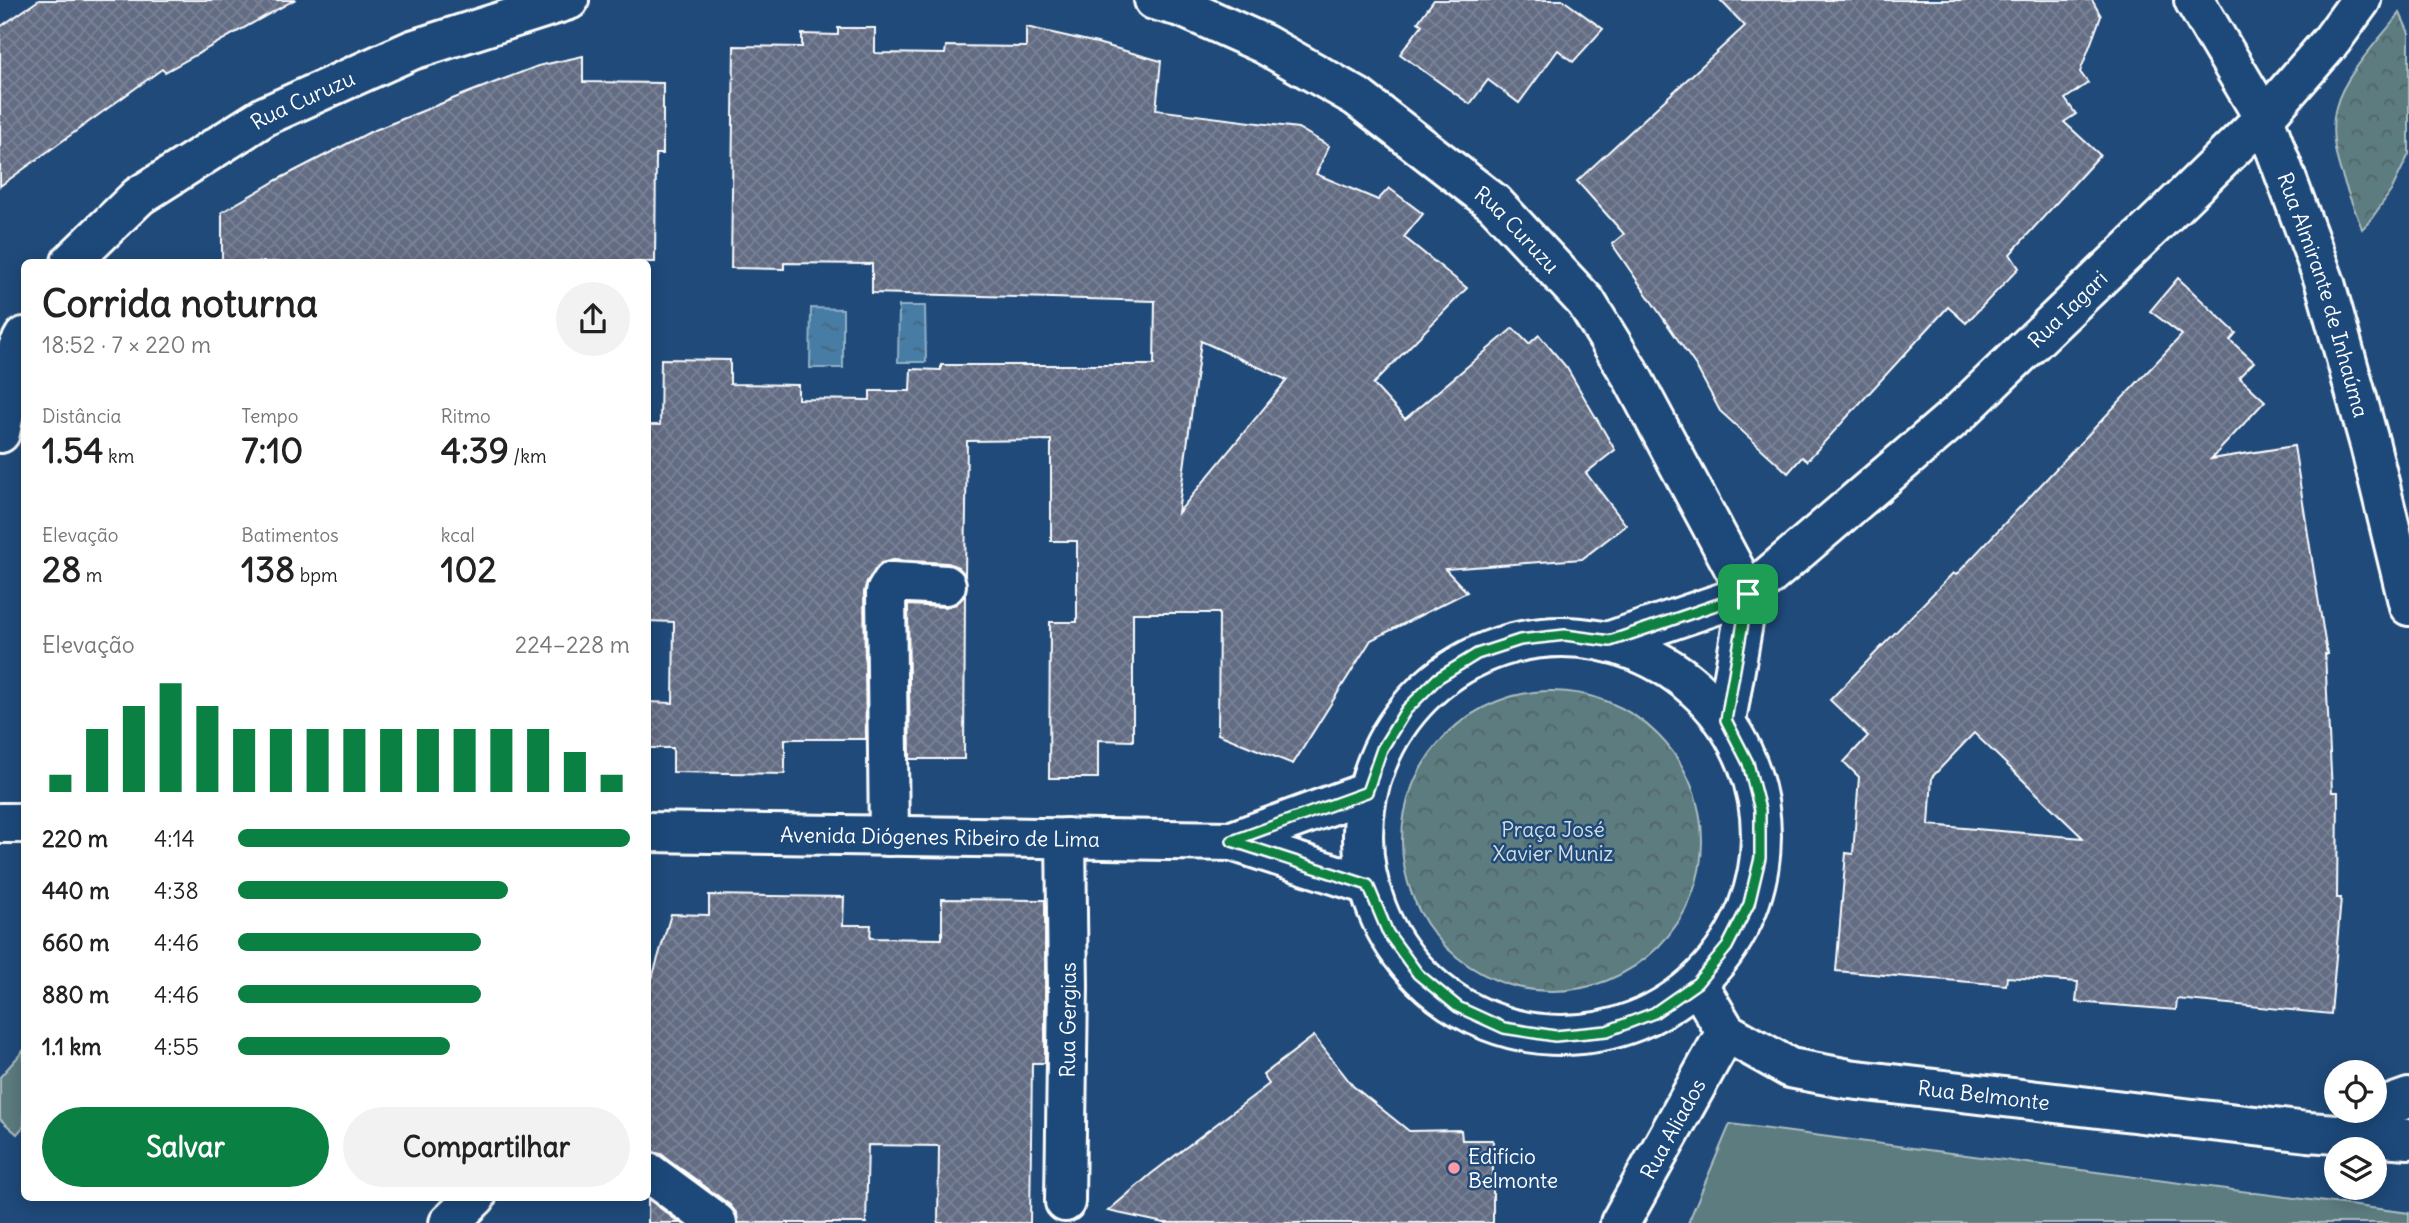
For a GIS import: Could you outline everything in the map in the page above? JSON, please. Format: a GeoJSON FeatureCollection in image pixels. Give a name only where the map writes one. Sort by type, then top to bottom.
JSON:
{"type":"FeatureCollection","features":[{"type":"Feature","properties":{"kind":"street","name":"Rua Curuzu"},"geometry":{"type":"LineString","coordinates":[[74,259],[139,196],[265,116],[412,50],[569,0]]}},
{"type":"Feature","properties":{"kind":"street","name":"Rua Curuzu"},"geometry":{"type":"LineString","coordinates":[[1154,0],[1181,7],[1264,44],[1357,97],[1494,204],[1586,302],[1632,377],[1748,594]]}},
{"type":"Feature","properties":{"kind":"street","name":"Rua Almirante de Inhaúma"},"geometry":{"type":"LineString","coordinates":[[2194,0],[2264,118],[2325,283],[2370,445],[2409,606]]}},
{"type":"Feature","properties":{"kind":"street","name":"Rua Iagari"},"geometry":{"type":"LineString","coordinates":[[1610,641],[1748,594],[1958,414],[2264,118],[2332,40],[2361,0]]}},
{"type":"Feature","properties":{"kind":"street"},"geometry":{"type":"LineString","coordinates":[[0,433],[21,342]]}},
{"type":"Feature","properties":{"kind":"street"},"geometry":{"type":"LineString","coordinates":[[889,836],[886,592],[892,582],[946,585]]}},
{"type":"Feature","properties":{"kind":"street"},"geometry":{"type":"LineString","coordinates":[[1726,720],[1748,594]]}},
{"type":"Feature","properties":{"kind":"street"},"geometry":{"type":"LineString","coordinates":[[1565,635],[1610,641],[1675,670],[1726,720],[1748,763],[1760,810],[1760,858],[1749,904],[1727,947],[1697,983],[1654,1013],[1607,1031],[1555,1036],[1504,1028],[1458,1007],[1418,974],[1388,933],[1368,885],[1363,845],[1367,792],[1382,749],[1406,710],[1438,678],[1477,654],[1520,640],[1565,635]]}},
{"type":"Feature","properties":{"kind":"street","name":"Avenida Diógenes Ribeiro de Lima"},"geometry":{"type":"LineString","coordinates":[[1232,841],[1367,792]]}},
{"type":"Feature","properties":{"kind":"street"},"geometry":{"type":"LineString","coordinates":[[0,823],[21,823]]}},
{"type":"Feature","properties":{"kind":"street","name":"Avenida Diógenes Ribeiro de Lima"},"geometry":{"type":"LineString","coordinates":[[651,832],[1232,841],[1368,885]]}},
{"type":"Feature","properties":{"kind":"street","name":"Rua Gergias"},"geometry":{"type":"LineString","coordinates":[[1065,1202],[1068,986],[1066,838]]}},
{"type":"Feature","properties":{"kind":"street"},"geometry":{"type":"LineString","coordinates":[[1697,983],[1726,1032]]}},
{"type":"Feature","properties":{"kind":"street","name":"Rua Belmonte"},"geometry":{"type":"LineString","coordinates":[[1726,1032],[1790,1068],[1849,1079],[2308,1132],[2409,1139]]}},
{"type":"Feature","properties":{"kind":"street","name":"Rua Aliados"},"geometry":{"type":"LineString","coordinates":[[1620,1223],[1726,1032]]}},
{"type":"Feature","properties":{"kind":"street","name":"Rua Belmonte"},"geometry":{"type":"LineString","coordinates":[[2387,1106],[2409,1098]]}},
{"type":"Feature","properties":{"kind":"street","name":"Rua Belmonte"},"geometry":{"type":"LineString","coordinates":[[2308,1132],[2335,1123]]}},
{"type":"Feature","properties":{"kind":"street"},"geometry":{"type":"LineString","coordinates":[[651,1174],[717,1223]]}},
{"type":"Feature","properties":{"kind":"street"},"geometry":{"type":"LineString","coordinates":[[449,1223],[472,1201]]}},
{"type":"Feature","properties":{"kind":"green space"},"geometry":{"type":"Polygon","coordinates":[[[2400,13],[2409,33],[2409,154],[2391,191],[2362,229],[2340,170],[2333,122],[2340,95],[2354,70],[2400,13]]]}},
{"type":"Feature","properties":{"kind":"green space","name":"Praça José Xavier Muniz"},"geometry":{"type":"Polygon","coordinates":[[[1537,691],[1567,691],[1596,697],[1623,708],[1647,725],[1668,746],[1691,783],[1702,826],[1696,885],[1685,912],[1668,936],[1647,957],[1623,974],[1596,985],[1567,991],[1537,991],[1508,985],[1481,974],[1457,957],[1436,936],[1419,912],[1408,885],[1402,856],[1402,826],[1408,797],[1419,770],[1436,746],[1457,725],[1481,708],[1508,697],[1537,691]]]}},
{"type":"Feature","properties":{"kind":"green space"},"geometry":{"type":"Polygon","coordinates":[[[21,1053],[21,1129],[17,1134],[0,1119],[0,1077],[21,1053]]]}},
{"type":"Feature","properties":{"kind":"green space"},"geometry":{"type":"Polygon","coordinates":[[[1730,1124],[2409,1213],[2409,1223],[1688,1223],[1730,1124]]]}},
{"type":"Feature","properties":{"kind":"water"},"geometry":{"type":"Polygon","coordinates":[[[899,306],[925,306],[926,362],[898,362],[899,306]]]}},
{"type":"Feature","properties":{"kind":"water"},"geometry":{"type":"Polygon","coordinates":[[[811,308],[843,309],[843,368],[810,368],[811,308]]]}},
{"type":"Feature","properties":{"kind":"building"},"geometry":{"type":"Polygon","coordinates":[[[39,0],[294,0],[165,72],[162,69],[0,186],[0,27],[39,0]]]}},
{"type":"Feature","properties":{"kind":"building"},"geometry":{"type":"Polygon","coordinates":[[[1434,0],[1563,0],[1603,29],[1573,62],[1558,50],[1519,103],[1488,80],[1470,104],[1400,54],[1422,25],[1418,22],[1434,0]]]}},
{"type":"Feature","properties":{"kind":"building"},"geometry":{"type":"Polygon","coordinates":[[[1720,0],[2092,0],[2101,16],[2080,72],[2088,83],[2065,99],[2076,114],[2064,122],[2100,155],[2010,254],[2019,268],[1966,323],[1948,307],[1807,461],[1802,457],[1788,473],[1720,411],[1696,366],[1612,244],[1624,234],[1577,181],[1745,26],[1720,0]]]}},
{"type":"Feature","properties":{"kind":"building"},"geometry":{"type":"Polygon","coordinates":[[[1026,27],[1161,61],[1156,110],[1298,128],[1329,146],[1316,174],[1378,200],[1389,188],[1423,214],[1404,237],[1467,288],[1373,384],[1405,419],[1513,328],[1529,344],[1539,335],[1567,368],[1615,450],[1586,473],[1626,525],[1582,559],[1445,569],[1467,592],[1371,640],[1293,764],[1218,734],[1219,613],[1133,613],[1133,741],[1098,740],[1098,778],[1049,778],[1050,622],[1077,622],[1077,541],[1051,541],[1051,440],[967,441],[965,575],[958,567],[948,563],[893,560],[881,563],[867,581],[864,592],[866,739],[785,739],[785,774],[673,772],[673,748],[651,748],[651,702],[673,703],[674,622],[651,621],[651,425],[660,425],[661,359],[730,360],[730,384],[798,385],[798,399],[870,400],[870,391],[910,391],[911,369],[941,370],[941,365],[1154,365],[1155,301],[872,293],[872,264],[784,263],[784,269],[731,268],[734,46],[802,47],[802,34],[838,35],[838,28],[875,28],[875,53],[945,54],[946,46],[1026,47],[1026,27]],[[1201,341],[1178,513],[1287,380],[1201,341]]]}},
{"type":"Feature","properties":{"kind":"building"},"geometry":{"type":"Polygon","coordinates":[[[583,56],[583,82],[663,83],[663,154],[656,154],[655,262],[651,262],[651,259],[222,259],[222,212],[370,132],[538,66],[583,56]]]}},
{"type":"Feature","properties":{"kind":"building"},"geometry":{"type":"Polygon","coordinates":[[[2178,278],[2236,333],[2230,340],[2254,362],[2239,377],[2265,401],[2211,459],[2294,446],[2327,654],[2332,792],[2338,792],[2337,898],[2341,898],[2331,1014],[2177,999],[2176,1010],[2076,1002],[2078,982],[2007,977],[2006,985],[1836,971],[1846,853],[1853,854],[1859,777],[1844,762],[1868,736],[1830,700],[1953,573],[1956,575],[2182,335],[2150,311],[2178,278]],[[1974,733],[1932,777],[1929,825],[2083,838],[1974,733]]]}},
{"type":"Feature","properties":{"kind":"building"},"geometry":{"type":"Polygon","coordinates":[[[965,594],[964,759],[910,759],[908,605],[945,607],[956,604],[965,594]]]}},
{"type":"Feature","properties":{"kind":"building"},"geometry":{"type":"Polygon","coordinates":[[[709,895],[844,897],[843,925],[871,925],[870,938],[942,939],[942,899],[1045,900],[1045,1063],[1032,1063],[1030,1223],[938,1223],[939,1146],[868,1145],[866,1223],[738,1223],[737,1214],[730,1205],[661,1154],[651,1152],[651,982],[671,914],[709,915],[709,895]]]}},
{"type":"Feature","properties":{"kind":"building"},"geometry":{"type":"Polygon","coordinates":[[[1314,1036],[1353,1086],[1409,1131],[1461,1130],[1462,1140],[1493,1140],[1493,1223],[1164,1223],[1108,1211],[1151,1174],[1269,1084],[1263,1075],[1314,1036]]]}},
{"type":"Feature","properties":{"kind":"building"},"geometry":{"type":"Polygon","coordinates":[[[648,1201],[651,1201],[680,1223],[648,1223],[648,1201]]]}},
{"type":"Feature","properties":{"kind":"place","name":"Edifício Belmonte"},"geometry":{"type":"Point","coordinates":[1454,1168]}},
{"type":"Feature","properties":{"kind":"route"},"geometry":{"type":"LineString","coordinates":[[1748,594],[1726,720],[1748,763],[1760,810],[1760,858],[1749,904],[1727,947],[1697,983],[1654,1013],[1607,1031],[1555,1036],[1504,1028],[1458,1007],[1418,974],[1388,933],[1368,885],[1232,841],[1367,792],[1382,749],[1406,710],[1438,678],[1477,654],[1520,640],[1565,635],[1610,641],[1748,594]]}}]}
